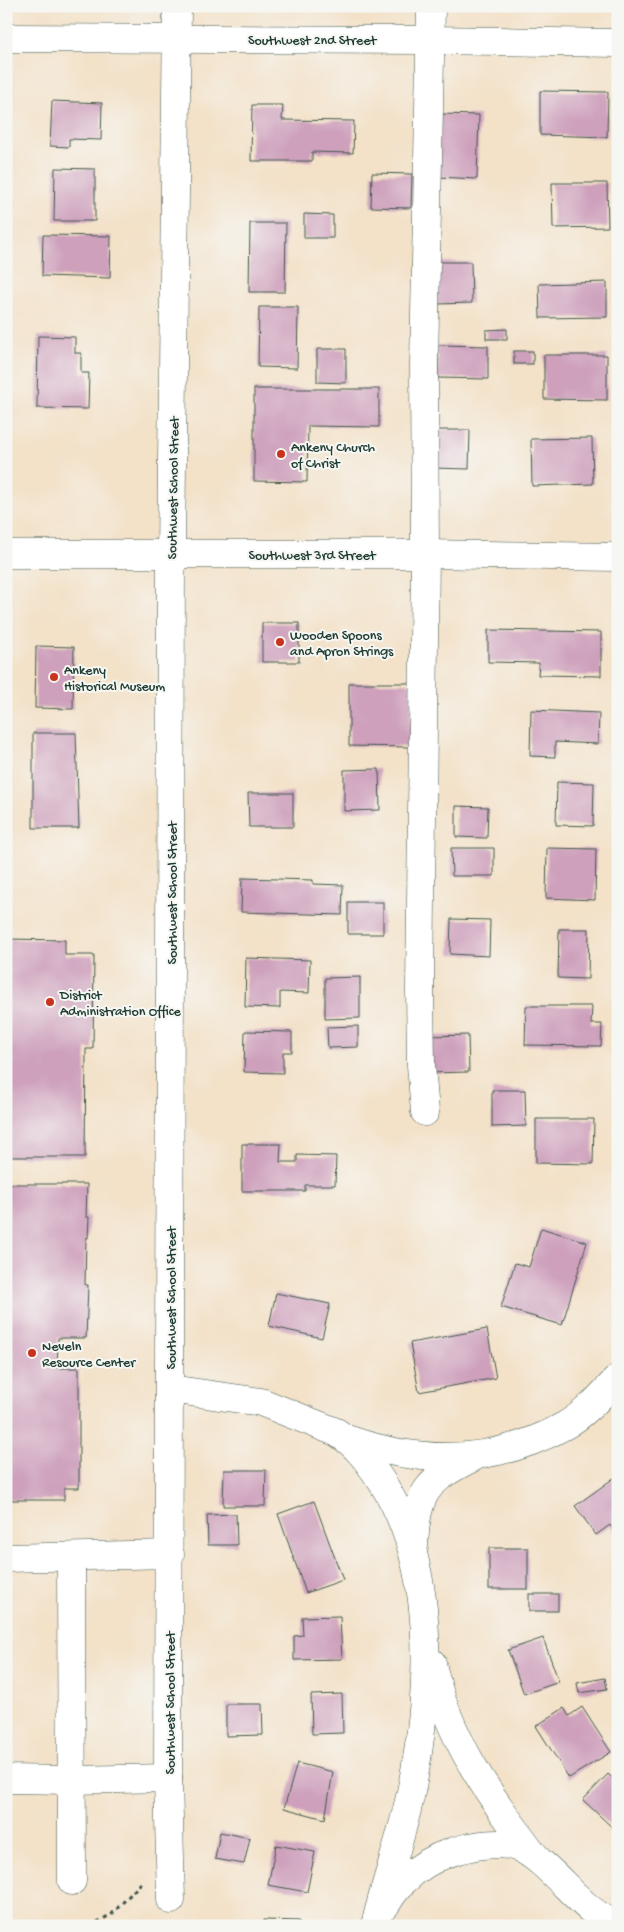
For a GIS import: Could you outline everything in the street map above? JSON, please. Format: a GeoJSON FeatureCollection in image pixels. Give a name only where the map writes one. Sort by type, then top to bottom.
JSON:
{"type":"FeatureCollection","features":[{"type":"Feature","properties":{"kind":"street","name":"Southwest School Street"},"geometry":{"type":"LineString","coordinates":[[171,1900],[168,1778],[171,555],[177,6]]}},
{"type":"Feature","properties":{"kind":"street"},"geometry":{"type":"LineString","coordinates":[[426,1112],[420,1065],[420,998],[426,554],[424,365],[431,6]]}},
{"type":"Feature","properties":{"kind":"street","name":"Southwest 2nd Street"},"geometry":{"type":"LineString","coordinates":[[6,38],[618,43]]}},
{"type":"Feature","properties":{"kind":"street","name":"Southwest 3rd Street"},"geometry":{"type":"LineString","coordinates":[[6,554],[426,554],[618,557]]}},
{"type":"Feature","properties":{"kind":"street"},"geometry":{"type":"LineString","coordinates":[[170,1389],[261,1402],[328,1428],[348,1439],[384,1452],[413,1456],[478,1455],[526,1443],[565,1425],[600,1397],[618,1378]]}},
{"type":"Feature","properties":{"kind":"street"},"geometry":{"type":"LineString","coordinates":[[348,1439],[368,1460],[394,1500],[413,1550],[435,1678],[467,1757],[512,1825],[544,1866]]}},
{"type":"Feature","properties":{"kind":"street"},"geometry":{"type":"LineString","coordinates":[[413,1550],[416,1520],[421,1497],[429,1484],[478,1455]]}},
{"type":"Feature","properties":{"kind":"street"},"geometry":{"type":"LineString","coordinates":[[6,1558],[170,1554]]}},
{"type":"Feature","properties":{"kind":"street"},"geometry":{"type":"LineString","coordinates":[[71,1557],[72,1881]]}},
{"type":"Feature","properties":{"kind":"street"},"geometry":{"type":"LineString","coordinates":[[375,1925],[412,1786],[424,1680],[425,1623]]}},
{"type":"Feature","properties":{"kind":"street"},"geometry":{"type":"LineString","coordinates":[[6,1779],[168,1778]]}},
{"type":"Feature","properties":{"kind":"street"},"geometry":{"type":"LineString","coordinates":[[375,1925],[391,1895],[408,1877],[432,1858],[465,1847],[496,1844],[517,1847],[544,1866],[590,1909],[616,1926]]}},
{"type":"Feature","properties":{"kind":"path"},"geometry":{"type":"LineString","coordinates":[[90,1926],[112,1914],[140,1885],[143,1877]]}},
{"type":"Feature","properties":{"kind":"building"},"geometry":{"type":"Polygon","coordinates":[[[540,91],[608,92],[607,137],[540,135],[540,91]]]}},
{"type":"Feature","properties":{"kind":"building"},"geometry":{"type":"Polygon","coordinates":[[[52,101],[102,103],[101,140],[69,139],[69,147],[50,146],[52,101]]]}},
{"type":"Feature","properties":{"kind":"building"},"geometry":{"type":"Polygon","coordinates":[[[252,105],[283,105],[282,120],[354,121],[353,153],[312,152],[312,161],[251,161],[252,105]]]}},
{"type":"Feature","properties":{"kind":"building"},"geometry":{"type":"Polygon","coordinates":[[[439,114],[479,115],[477,179],[437,177],[439,114]]]}},
{"type":"Feature","properties":{"kind":"building"},"geometry":{"type":"Polygon","coordinates":[[[55,168],[95,169],[95,221],[54,221],[55,168]]]}},
{"type":"Feature","properties":{"kind":"building"},"geometry":{"type":"Polygon","coordinates":[[[372,173],[412,174],[411,208],[371,207],[372,173]]]}},
{"type":"Feature","properties":{"kind":"building"},"geometry":{"type":"Polygon","coordinates":[[[552,183],[607,183],[608,227],[553,228],[552,183]]]}},
{"type":"Feature","properties":{"kind":"building"},"geometry":{"type":"Polygon","coordinates":[[[304,214],[333,215],[333,238],[304,238],[304,214]]]}},
{"type":"Feature","properties":{"kind":"building"},"geometry":{"type":"Polygon","coordinates":[[[250,223],[286,223],[285,292],[249,292],[250,223]]]}},
{"type":"Feature","properties":{"kind":"building"},"geometry":{"type":"Polygon","coordinates":[[[43,235],[111,236],[110,278],[42,276],[43,235]]]}},
{"type":"Feature","properties":{"kind":"building"},"geometry":{"type":"Polygon","coordinates":[[[437,262],[471,262],[472,303],[437,304],[437,262]]]}},
{"type":"Feature","properties":{"kind":"building"},"geometry":{"type":"Polygon","coordinates":[[[607,282],[607,317],[540,318],[539,284],[607,282]]]}},
{"type":"Feature","properties":{"kind":"building"},"geometry":{"type":"Polygon","coordinates":[[[259,307],[298,307],[297,368],[258,367],[259,307]]]}},
{"type":"Feature","properties":{"kind":"building"},"geometry":{"type":"Polygon","coordinates":[[[507,329],[507,339],[486,339],[486,330],[507,329]]]}},
{"type":"Feature","properties":{"kind":"building"},"geometry":{"type":"Polygon","coordinates":[[[38,336],[75,337],[75,353],[81,353],[81,373],[89,373],[88,409],[37,408],[38,336]]]}},
{"type":"Feature","properties":{"kind":"building"},"geometry":{"type":"Polygon","coordinates":[[[438,345],[488,346],[488,379],[438,378],[438,345]]]}},
{"type":"Feature","properties":{"kind":"building"},"geometry":{"type":"Polygon","coordinates":[[[317,349],[346,349],[346,383],[317,382],[317,349]]]}},
{"type":"Feature","properties":{"kind":"building"},"geometry":{"type":"Polygon","coordinates":[[[514,351],[533,351],[533,364],[514,364],[514,351]]]}},
{"type":"Feature","properties":{"kind":"building"},"geometry":{"type":"Polygon","coordinates":[[[544,355],[607,355],[607,400],[544,399],[544,355]]]}},
{"type":"Feature","properties":{"kind":"building","name":"Ankeny Church of Christ"},"geometry":{"type":"Polygon","coordinates":[[[254,389],[379,389],[379,427],[308,426],[307,482],[254,481],[254,389]]]}},
{"type":"Feature","properties":{"kind":"building"},"geometry":{"type":"Polygon","coordinates":[[[434,430],[470,430],[469,469],[433,468],[434,430]]]}},
{"type":"Feature","properties":{"kind":"building"},"geometry":{"type":"Polygon","coordinates":[[[592,438],[593,484],[532,486],[531,439],[592,438]]]}},
{"type":"Feature","properties":{"kind":"building","name":"Wooden Spoons and Apron Strings"},"geometry":{"type":"Polygon","coordinates":[[[262,623],[299,623],[299,662],[262,662],[262,623]]]}},
{"type":"Feature","properties":{"kind":"building"},"geometry":{"type":"Polygon","coordinates":[[[488,630],[601,632],[601,676],[538,675],[539,663],[488,662],[488,630]]]}},
{"type":"Feature","properties":{"kind":"building","name":"Ankeny Historical Museum"},"geometry":{"type":"Polygon","coordinates":[[[36,646],[74,647],[73,709],[35,708],[36,646]]]}},
{"type":"Feature","properties":{"kind":"building"},"geometry":{"type":"Polygon","coordinates":[[[349,683],[411,683],[411,747],[349,746],[349,683]]]}},
{"type":"Feature","properties":{"kind":"building"},"geometry":{"type":"Polygon","coordinates":[[[531,710],[599,713],[598,744],[555,742],[555,757],[530,756],[531,710]]]}},
{"type":"Feature","properties":{"kind":"building"},"geometry":{"type":"Polygon","coordinates":[[[33,733],[76,733],[79,828],[33,828],[33,733]]]}},
{"type":"Feature","properties":{"kind":"building"},"geometry":{"type":"Polygon","coordinates":[[[379,769],[380,810],[344,811],[344,770],[379,769]]]}},
{"type":"Feature","properties":{"kind":"building"},"geometry":{"type":"Polygon","coordinates":[[[557,782],[594,783],[593,826],[556,825],[557,782]]]}},
{"type":"Feature","properties":{"kind":"building"},"geometry":{"type":"Polygon","coordinates":[[[248,793],[293,793],[293,827],[249,827],[248,793]]]}},
{"type":"Feature","properties":{"kind":"building"},"geometry":{"type":"Polygon","coordinates":[[[456,806],[488,807],[487,838],[456,837],[456,806]]]}},
{"type":"Feature","properties":{"kind":"building"},"geometry":{"type":"Polygon","coordinates":[[[451,848],[494,848],[494,876],[452,876],[451,848]]]}},
{"type":"Feature","properties":{"kind":"building"},"geometry":{"type":"Polygon","coordinates":[[[547,848],[596,849],[595,900],[546,898],[547,848]]]}},
{"type":"Feature","properties":{"kind":"building"},"geometry":{"type":"Polygon","coordinates":[[[242,878],[313,880],[313,884],[343,885],[342,915],[241,912],[242,878]]]}},
{"type":"Feature","properties":{"kind":"building"},"geometry":{"type":"Polygon","coordinates":[[[348,902],[383,902],[383,934],[348,934],[348,902]]]}},
{"type":"Feature","properties":{"kind":"building"},"geometry":{"type":"Polygon","coordinates":[[[451,919],[490,920],[489,956],[450,954],[451,919]]]}},
{"type":"Feature","properties":{"kind":"building"},"geometry":{"type":"Polygon","coordinates":[[[559,929],[589,929],[588,979],[558,978],[559,929]]]}},
{"type":"Feature","properties":{"kind":"building","name":"District Administration Office"},"geometry":{"type":"Polygon","coordinates":[[[6,939],[65,940],[65,955],[94,955],[93,1049],[86,1049],[85,1157],[6,1157],[6,939]]]}},
{"type":"Feature","properties":{"kind":"building"},"geometry":{"type":"Polygon","coordinates":[[[246,958],[310,960],[309,993],[280,992],[280,1008],[245,1007],[246,958]]]}},
{"type":"Feature","properties":{"kind":"building"},"geometry":{"type":"Polygon","coordinates":[[[360,977],[360,1018],[325,1019],[325,978],[360,977]]]}},
{"type":"Feature","properties":{"kind":"building"},"geometry":{"type":"Polygon","coordinates":[[[526,1006],[592,1006],[591,1024],[602,1024],[601,1046],[525,1045],[526,1006]]]}},
{"type":"Feature","properties":{"kind":"building"},"geometry":{"type":"Polygon","coordinates":[[[358,1026],[358,1047],[328,1048],[327,1027],[358,1026]]]}},
{"type":"Feature","properties":{"kind":"building"},"geometry":{"type":"Polygon","coordinates":[[[245,1031],[292,1032],[292,1052],[283,1052],[283,1073],[244,1072],[245,1031]]]}},
{"type":"Feature","properties":{"kind":"building"},"geometry":{"type":"Polygon","coordinates":[[[468,1035],[469,1072],[429,1073],[428,1036],[468,1035]]]}},
{"type":"Feature","properties":{"kind":"building"},"geometry":{"type":"Polygon","coordinates":[[[492,1090],[525,1090],[526,1126],[492,1127],[492,1090]]]}},
{"type":"Feature","properties":{"kind":"building"},"geometry":{"type":"Polygon","coordinates":[[[536,1119],[594,1119],[593,1164],[536,1163],[536,1119]]]}},
{"type":"Feature","properties":{"kind":"building"},"geometry":{"type":"Polygon","coordinates":[[[242,1144],[281,1144],[280,1162],[297,1162],[297,1155],[336,1156],[335,1185],[305,1185],[305,1191],[242,1191],[242,1144]]]}},
{"type":"Feature","properties":{"kind":"building","name":"Neveln Resource Center"},"geometry":{"type":"Polygon","coordinates":[[[6,1184],[87,1184],[86,1217],[89,1217],[88,1238],[86,1238],[85,1285],[88,1285],[86,1338],[58,1338],[57,1368],[79,1368],[79,1488],[64,1488],[64,1500],[6,1500],[6,1184]]]}},
{"type":"Feature","properties":{"kind":"building"},"geometry":{"type":"Polygon","coordinates":[[[541,1228],[587,1242],[562,1325],[501,1307],[515,1263],[529,1267],[541,1228]]]}},
{"type":"Feature","properties":{"kind":"building"},"geometry":{"type":"Polygon","coordinates":[[[276,1293],[330,1304],[322,1338],[269,1326],[276,1293]]]}},
{"type":"Feature","properties":{"kind":"building"},"geometry":{"type":"Polygon","coordinates":[[[487,1329],[496,1378],[419,1392],[410,1343],[487,1329]]]}},
{"type":"Feature","properties":{"kind":"building"},"geometry":{"type":"Polygon","coordinates":[[[224,1470],[266,1470],[265,1506],[223,1506],[224,1470]]]}},
{"type":"Feature","properties":{"kind":"building"},"geometry":{"type":"Polygon","coordinates":[[[618,1475],[618,1536],[610,1525],[596,1535],[575,1506],[618,1475]]]}},
{"type":"Feature","properties":{"kind":"building"},"geometry":{"type":"Polygon","coordinates":[[[314,1501],[343,1580],[306,1593],[278,1514],[314,1501]]]}},
{"type":"Feature","properties":{"kind":"building"},"geometry":{"type":"Polygon","coordinates":[[[236,1514],[237,1545],[208,1545],[207,1515],[236,1514]]]}},
{"type":"Feature","properties":{"kind":"building"},"geometry":{"type":"Polygon","coordinates":[[[489,1548],[528,1548],[528,1589],[489,1589],[489,1548]]]}},
{"type":"Feature","properties":{"kind":"building"},"geometry":{"type":"Polygon","coordinates":[[[529,1594],[558,1594],[558,1611],[529,1611],[529,1594]]]}},
{"type":"Feature","properties":{"kind":"building"},"geometry":{"type":"Polygon","coordinates":[[[340,1616],[342,1659],[294,1660],[294,1636],[303,1635],[302,1617],[340,1616]]]}},
{"type":"Feature","properties":{"kind":"building"},"geometry":{"type":"Polygon","coordinates":[[[543,1638],[559,1682],[524,1694],[508,1650],[543,1638]]]}},
{"type":"Feature","properties":{"kind":"building"},"geometry":{"type":"Polygon","coordinates":[[[605,1678],[607,1689],[579,1693],[577,1683],[605,1678]]]}},
{"type":"Feature","properties":{"kind":"building"},"geometry":{"type":"Polygon","coordinates":[[[342,1694],[343,1733],[312,1734],[311,1695],[342,1694]]]}},
{"type":"Feature","properties":{"kind":"building"},"geometry":{"type":"Polygon","coordinates":[[[226,1704],[262,1704],[263,1735],[226,1736],[226,1704]]]}},
{"type":"Feature","properties":{"kind":"building"},"geometry":{"type":"Polygon","coordinates":[[[582,1707],[611,1752],[569,1778],[536,1726],[564,1708],[569,1716],[582,1707]]]}},
{"type":"Feature","properties":{"kind":"building"},"geometry":{"type":"Polygon","coordinates":[[[297,1763],[333,1772],[325,1819],[284,1808],[297,1763]]]}},
{"type":"Feature","properties":{"kind":"building"},"geometry":{"type":"Polygon","coordinates":[[[608,1774],[618,1783],[618,1829],[616,1831],[583,1800],[608,1774]]]}},
{"type":"Feature","properties":{"kind":"building"},"geometry":{"type":"Polygon","coordinates":[[[220,1832],[250,1838],[244,1864],[215,1859],[220,1832]]]}},
{"type":"Feature","properties":{"kind":"building"},"geometry":{"type":"Polygon","coordinates":[[[276,1845],[315,1852],[307,1892],[268,1885],[276,1845]]]}},
{"type":"Feature","properties":{"kind":"building"},"geometry":{"type":"Polygon","coordinates":[[[264,1920],[299,1921],[299,1926],[264,1926],[264,1920]]]}},
{"type":"Feature","properties":{"kind":"place","name":"Ankeny Church of Christ"},"geometry":{"type":"Point","coordinates":[281,454]}},
{"type":"Feature","properties":{"kind":"place","name":"Wooden Spoons and Apron Strings"},"geometry":{"type":"Point","coordinates":[280,642]}},
{"type":"Feature","properties":{"kind":"place","name":"Ankeny Historical Museum"},"geometry":{"type":"Point","coordinates":[54,677]}},
{"type":"Feature","properties":{"kind":"place","name":"District Administration Office"},"geometry":{"type":"Point","coordinates":[50,1002]}},
{"type":"Feature","properties":{"kind":"place","name":"Neveln Resource Center"},"geometry":{"type":"Point","coordinates":[32,1353]}}]}
